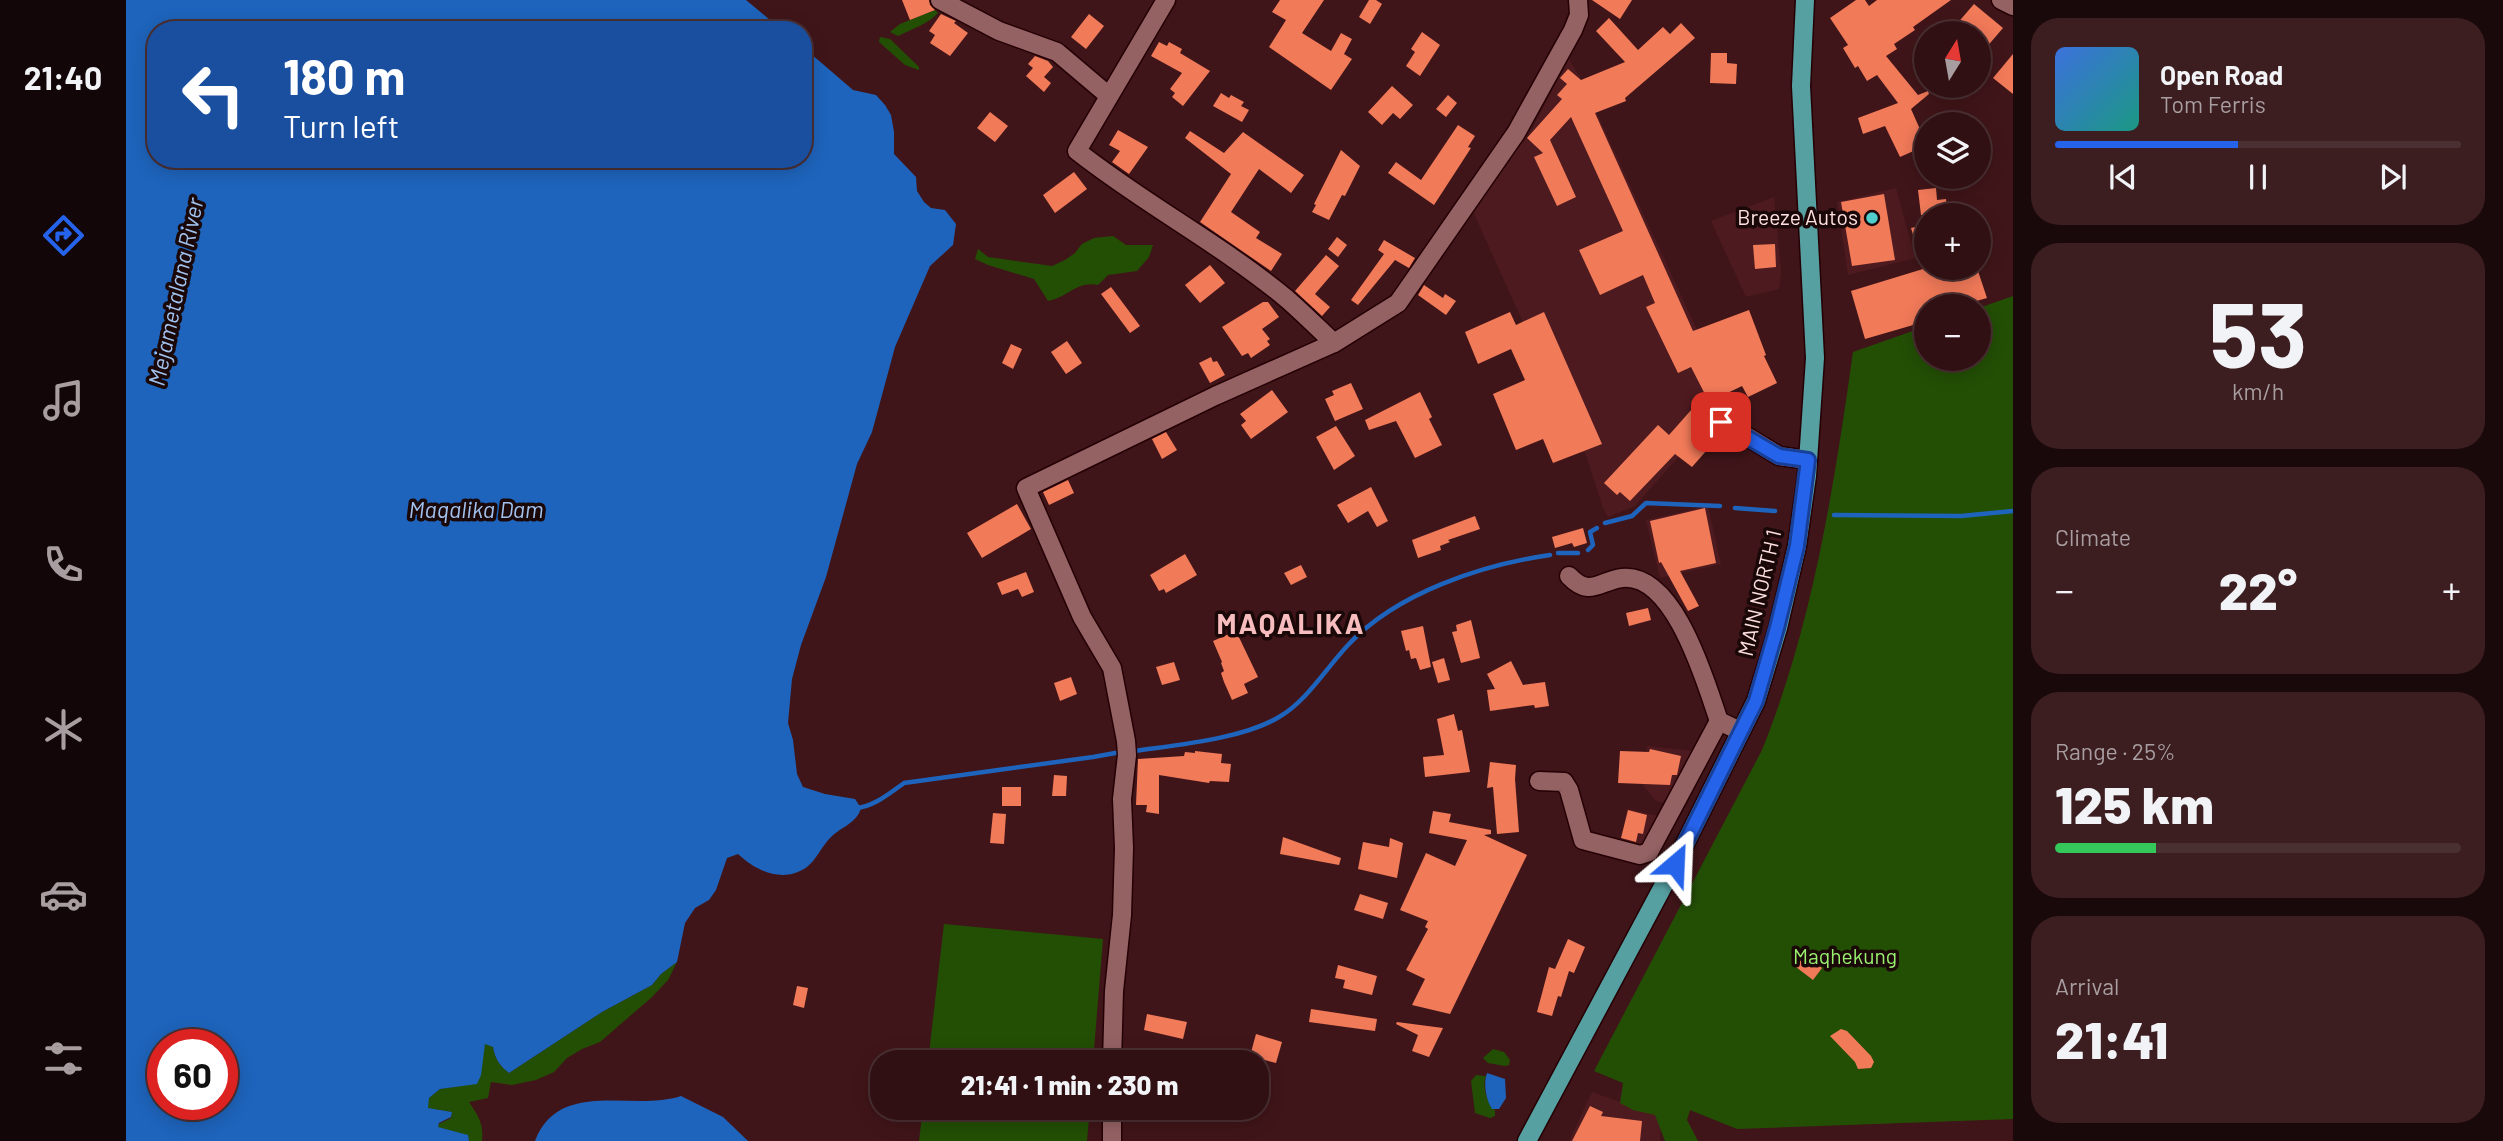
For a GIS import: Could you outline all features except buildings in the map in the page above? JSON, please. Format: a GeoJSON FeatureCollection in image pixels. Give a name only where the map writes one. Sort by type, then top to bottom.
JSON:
{"type":"FeatureCollection","features":[{"type":"Feature","properties":{"kind":"main road","name":"MAIN NORTH 1"},"geometry":{"type":"LineString","coordinates":[[1527,1141],[1675,864],[1756,701],[1797,546],[1808,460],[1815,358],[1801,86],[1805,0]]}},
{"type":"Feature","properties":{"kind":"street"},"geometry":{"type":"LineString","coordinates":[[940,0],[999,32],[1057,52],[1109,96]]}},
{"type":"Feature","properties":{"kind":"street"},"geometry":{"type":"LineString","coordinates":[[1166,0],[1077,151],[1104,173],[1286,299],[1334,343]]}},
{"type":"Feature","properties":{"kind":"street"},"geometry":{"type":"LineString","coordinates":[[1112,1050],[1114,991],[1122,915],[1122,799],[1126,741],[1112,668],[1090,634],[1026,488],[1215,396],[1334,343],[1398,303],[1516,133],[1573,30],[1579,15],[1578,0]]}},
{"type":"Feature","properties":{"kind":"street"},"geometry":{"type":"LineString","coordinates":[[2001,0],[2013,6]]}},
{"type":"Feature","properties":{"kind":"street"},"geometry":{"type":"LineString","coordinates":[[1713,416],[1779,456],[1808,460]]}},
{"type":"Feature","properties":{"kind":"street"},"geometry":{"type":"LineString","coordinates":[[1569,576],[1578,586],[1590,587],[1630,578],[1651,586],[1665,598],[1692,646],[1719,721],[1740,731]]}},
{"type":"Feature","properties":{"kind":"street"},"geometry":{"type":"LineString","coordinates":[[1539,781],[1564,782],[1569,790],[1583,840],[1640,855],[1649,852],[1719,721]]}},
{"type":"Feature","properties":{"kind":"street"},"geometry":{"type":"LineString","coordinates":[[1112,1120],[1112,1141]]}},
{"type":"Feature","properties":{"kind":"shaded area"},"geometry":{"type":"Polygon","coordinates":[[[1569,59],[1580,77],[1728,397],[1635,506],[1608,517],[1585,452],[1582,453],[1471,207],[1499,167],[1527,138],[1569,59]]]}},
{"type":"Feature","properties":{"kind":"shaded area","name":"Breeze Autos"},"geometry":{"type":"Polygon","coordinates":[[[1896,188],[1914,258],[1848,275],[1837,202],[1896,188]]]}},
{"type":"Feature","properties":{"kind":"shaded area"},"geometry":{"type":"Polygon","coordinates":[[[1774,197],[1781,272],[1779,289],[1746,297],[1711,221],[1774,197]]]}},
{"type":"Feature","properties":{"kind":"shaded area"},"geometry":{"type":"Polygon","coordinates":[[[1708,506],[1721,564],[1660,578],[1646,520],[1708,506]]]}},
{"type":"Feature","properties":{"kind":"shaded area"},"geometry":{"type":"Polygon","coordinates":[[[1647,746],[1693,751],[1666,803],[1656,801],[1642,784],[1647,746]]]}},
{"type":"Feature","properties":{"kind":"shaded area"},"geometry":{"type":"Polygon","coordinates":[[[1627,809],[1659,816],[1639,848],[1621,844],[1627,809]]]}},
{"type":"Feature","properties":{"kind":"shaded area"},"geometry":{"type":"Polygon","coordinates":[[[1592,1092],[1660,1116],[1660,1141],[1569,1141],[1592,1092]]]}},
{"type":"Feature","properties":{"kind":"green space"},"geometry":{"type":"Polygon","coordinates":[[[935,10],[938,13],[920,26],[898,36],[890,32],[900,24],[935,10]]]}},
{"type":"Feature","properties":{"kind":"green space"},"geometry":{"type":"Polygon","coordinates":[[[880,37],[890,39],[919,70],[905,65],[879,42],[880,37]]]}},
{"type":"Feature","properties":{"kind":"green space"},"geometry":{"type":"Polygon","coordinates":[[[1113,236],[1126,245],[1153,245],[1149,257],[1137,271],[1108,275],[1098,285],[1084,285],[1048,301],[1034,279],[975,259],[978,249],[988,257],[1052,266],[1065,260],[1082,244],[1094,238],[1113,236]]]}},
{"type":"Feature","properties":{"kind":"green space","name":"Maqhekung"},"geometry":{"type":"Polygon","coordinates":[[[2013,296],[2013,1119],[1737,1129],[1690,1110],[1687,1120],[1698,1141],[1665,1141],[1655,1115],[1633,1110],[1620,1103],[1623,1083],[1594,1071],[1762,750],[1780,702],[1820,554],[1853,352],[1914,331],[1914,371],[1991,371],[1991,304],[2013,296]]]}},
{"type":"Feature","properties":{"kind":"green space"},"geometry":{"type":"Polygon","coordinates":[[[944,924],[1103,939],[1094,1050],[929,1050],[944,924]]]}},
{"type":"Feature","properties":{"kind":"green space"},"geometry":{"type":"Polygon","coordinates":[[[677,962],[668,980],[652,997],[600,1042],[582,1049],[567,1058],[554,1072],[536,1080],[512,1085],[491,1082],[488,1098],[469,1102],[481,1124],[482,1141],[469,1141],[467,1135],[437,1127],[451,1118],[452,1112],[427,1108],[429,1098],[440,1089],[477,1083],[485,1043],[493,1047],[498,1062],[509,1073],[602,1012],[652,985],[677,962]]]}},
{"type":"Feature","properties":{"kind":"green space"},"geometry":{"type":"Polygon","coordinates":[[[1493,1049],[1504,1052],[1510,1060],[1509,1065],[1488,1063],[1483,1058],[1493,1049]]]}},
{"type":"Feature","properties":{"kind":"green space"},"geometry":{"type":"Polygon","coordinates":[[[1476,1075],[1486,1076],[1486,1094],[1495,1110],[1495,1116],[1490,1118],[1475,1113],[1471,1081],[1476,1075]]]}},
{"type":"Feature","properties":{"kind":"green space"},"geometry":{"type":"Polygon","coordinates":[[[922,1120],[1089,1120],[1087,1141],[919,1141],[922,1120]]]}},
{"type":"Feature","properties":{"kind":"water","name":"Maqalika Dam"},"geometry":{"type":"Polygon","coordinates":[[[126,0],[746,0],[771,21],[147,21],[147,168],[812,168],[812,55],[853,90],[876,95],[885,105],[891,115],[894,154],[916,177],[917,191],[924,202],[931,208],[945,210],[956,224],[953,245],[930,266],[895,347],[872,432],[857,464],[826,577],[801,645],[792,679],[788,723],[797,774],[803,787],[855,799],[861,808],[859,813],[831,837],[807,867],[798,872],[779,875],[753,866],[738,854],[727,858],[716,890],[709,900],[695,908],[685,923],[677,962],[652,985],[602,1012],[509,1073],[498,1062],[493,1047],[485,1044],[481,1075],[477,1084],[440,1089],[429,1098],[428,1108],[452,1112],[451,1117],[439,1123],[438,1127],[468,1135],[469,1141],[126,1141],[126,0]]]}},
{"type":"Feature","properties":{"kind":"water"},"geometry":{"type":"Polygon","coordinates":[[[1487,1073],[1505,1079],[1506,1098],[1499,1109],[1492,1109],[1488,1101],[1485,1087],[1487,1073]]]}},
{"type":"Feature","properties":{"kind":"water"},"geometry":{"type":"Polygon","coordinates":[[[681,1096],[723,1117],[748,1141],[535,1141],[546,1122],[561,1110],[579,1103],[662,1100],[681,1096]]]}},
{"type":"Feature","properties":{"kind":"waterway"},"geometry":{"type":"LineString","coordinates":[[1605,523],[1632,516],[1646,503],[1720,506]]}},
{"type":"Feature","properties":{"kind":"waterway"},"geometry":{"type":"LineString","coordinates":[[1735,508],[1775,511]]}},
{"type":"Feature","properties":{"kind":"waterway"},"geometry":{"type":"LineString","coordinates":[[1834,515],[1961,516],[2013,511]]}},
{"type":"Feature","properties":{"kind":"waterway"},"geometry":{"type":"LineString","coordinates":[[1588,550],[1593,545],[1590,532],[1597,528]]}},
{"type":"Feature","properties":{"kind":"waterway"},"geometry":{"type":"LineString","coordinates":[[1558,553],[1578,553]]}},
{"type":"Feature","properties":{"kind":"waterway"},"geometry":{"type":"LineString","coordinates":[[1135,751],[1209,740],[1264,725],[1299,702],[1349,644],[1391,610],[1415,596],[1469,574],[1550,555]]}},
{"type":"Feature","properties":{"kind":"waterway"},"geometry":{"type":"LineString","coordinates":[[855,808],[874,803],[904,783],[1121,752]]}},
{"type":"Feature","properties":{"kind":"place","name":"Breeze Autos"},"geometry":{"type":"Point","coordinates":[1872,218]}},
{"type":"Feature","properties":{"kind":"district","name":"MAQALIKA"},"geometry":{"type":"Point","coordinates":[1291,624]}},
{"type":"Feature","properties":{"kind":"route"},"geometry":{"type":"LineString","coordinates":[[1675,864],[1756,701],[1797,546],[1807,476],[1808,460],[1779,456],[1721,422]]}},
{"type":"Feature","properties":{"kind":"water label","name":"Mejametalana River"},"geometry":{"type":"Point","coordinates":[176,292]}}]}
